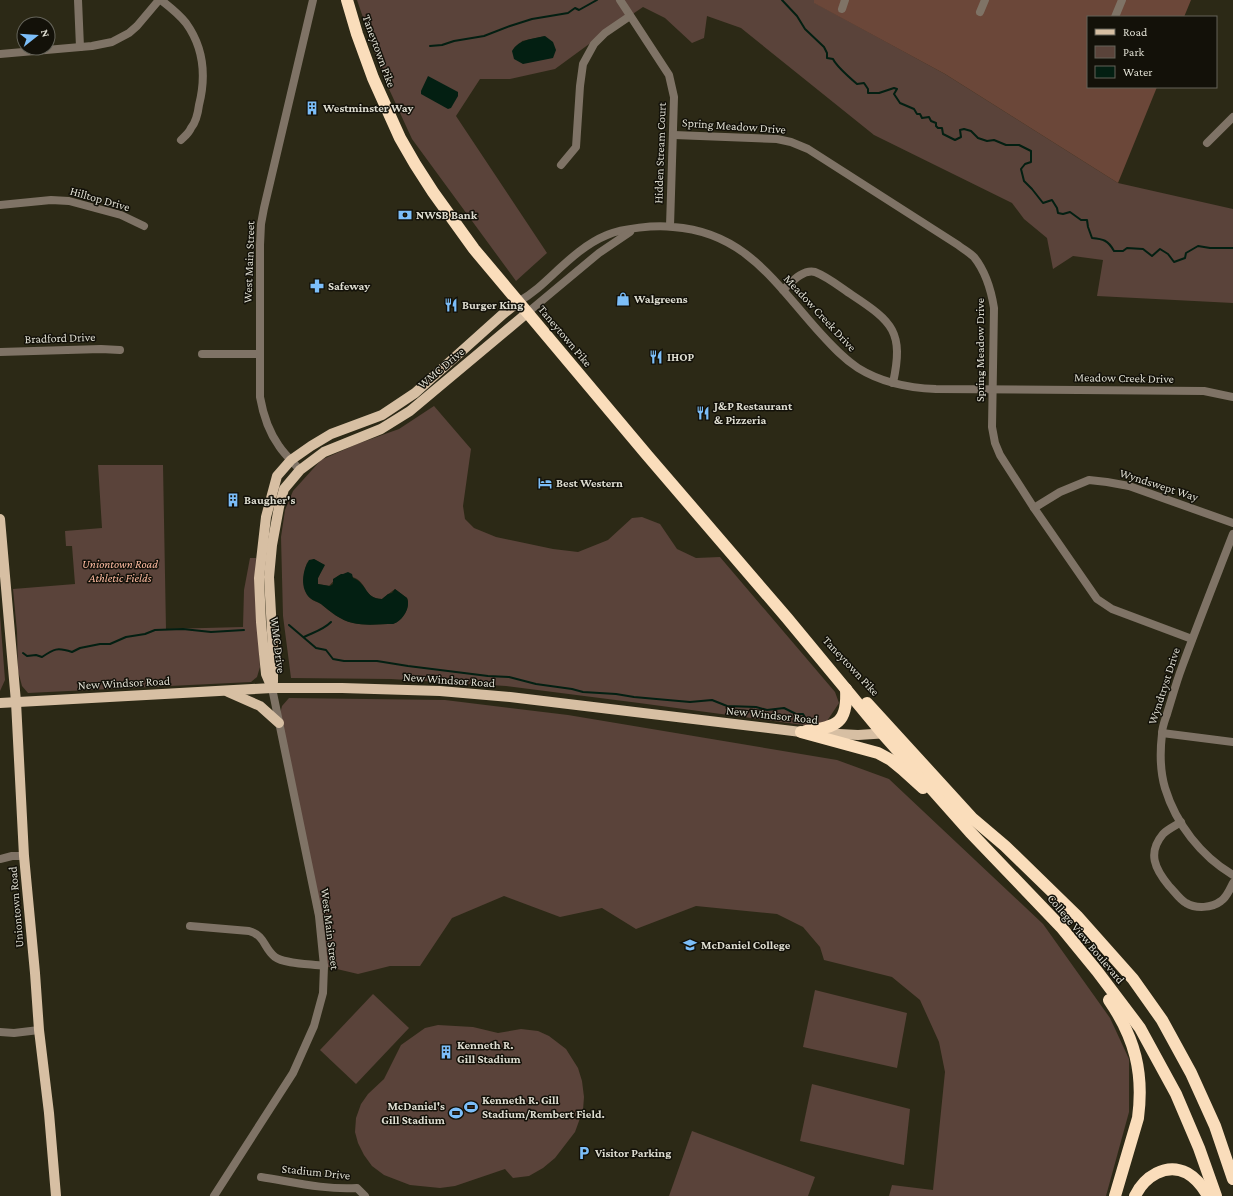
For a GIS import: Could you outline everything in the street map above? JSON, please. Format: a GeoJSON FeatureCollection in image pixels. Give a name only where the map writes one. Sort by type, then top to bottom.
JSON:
{"type":"FeatureCollection","features":[{"type":"Feature","properties":{"kind":"highway","name":"Taneytown Pike"},"geometry":{"type":"LineString","coordinates":[[347,0],[357,34],[400,138],[433,192],[474,249],[846,689],[889,733]]}},
{"type":"Feature","properties":{"kind":"highway","name":"Taneytown Pike"},"geometry":{"type":"LineString","coordinates":[[787,618],[889,733]]}},
{"type":"Feature","properties":{"kind":"highway"},"geometry":{"type":"LineString","coordinates":[[801,732],[824,729],[840,720],[846,709],[846,689]]}},
{"type":"Feature","properties":{"kind":"highway"},"geometry":{"type":"LineString","coordinates":[[801,732],[864,748],[891,760],[970,832]]}},
{"type":"Feature","properties":{"kind":"highway","name":"College View Boulevard"},"geometry":{"type":"LineString","coordinates":[[889,733],[970,832],[1061,927],[1098,971],[1140,1028],[1176,1094],[1193,1133],[1216,1196]]}},
{"type":"Feature","properties":{"kind":"highway","name":"College View Boulevard"},"geometry":{"type":"LineString","coordinates":[[889,733],[972,818],[1005,846],[1077,916],[1133,979],[1162,1020],[1191,1073],[1215,1126],[1232,1171]]}},
{"type":"Feature","properties":{"kind":"highway"},"geometry":{"type":"LineString","coordinates":[[987,849],[1085,967],[1119,1016],[1131,1039],[1138,1072],[1140,1105],[1136,1126],[1115,1196]]}},
{"type":"Feature","properties":{"kind":"highway"},"geometry":{"type":"LineString","coordinates":[[1135,1196],[1151,1176],[1160,1172],[1172,1170],[1186,1173],[1195,1178],[1208,1196]]}},
{"type":"Feature","properties":{"kind":"main road","name":"WMC Drive"},"geometry":{"type":"LineString","coordinates":[[272,688],[266,674],[261,622],[259,578],[266,517],[278,476],[291,460],[331,434],[382,415],[401,404],[518,302]]}},
{"type":"Feature","properties":{"kind":"main road","name":"WMC Drive"},"geometry":{"type":"LineString","coordinates":[[272,688],[273,650],[269,578],[272,545],[284,489],[300,470],[324,452],[381,429],[410,411],[527,313]]}},
{"type":"Feature","properties":{"kind":"main road","name":"Uniontown Road"},"geometry":{"type":"LineString","coordinates":[[0,519],[16,702],[24,856],[39,1030],[49,1113],[56,1196]]}},
{"type":"Feature","properties":{"kind":"main road","name":"New Windsor Road"},"geometry":{"type":"LineString","coordinates":[[0,703],[272,688],[342,688],[440,691],[510,697],[801,732],[858,735],[889,733]]}},
{"type":"Feature","properties":{"kind":"main road"},"geometry":{"type":"LineString","coordinates":[[225,690],[260,706],[279,723]]}},
{"type":"Feature","properties":{"kind":"street"},"geometry":{"type":"LineString","coordinates":[[78,0],[80,47]]}},
{"type":"Feature","properties":{"kind":"street"},"geometry":{"type":"LineString","coordinates":[[0,54],[102,45],[124,36],[137,26],[160,0],[179,15],[191,30],[203,65],[203,87],[198,112],[191,129],[181,140]]}},
{"type":"Feature","properties":{"kind":"street","name":"West Main Street"},"geometry":{"type":"LineString","coordinates":[[300,470],[279,447],[270,430],[262,409],[260,397],[260,251],[261,224],[313,0]]}},
{"type":"Feature","properties":{"kind":"street","name":"Hidden Stream Court"},"geometry":{"type":"LineString","coordinates":[[620,0],[669,76],[674,97],[670,226]]}},
{"type":"Feature","properties":{"kind":"street"},"geometry":{"type":"LineString","coordinates":[[842,9],[845,0]]}},
{"type":"Feature","properties":{"kind":"street"},"geometry":{"type":"LineString","coordinates":[[980,12],[985,0]]}},
{"type":"Feature","properties":{"kind":"street"},"geometry":{"type":"LineString","coordinates":[[1115,16],[1122,0]]}},
{"type":"Feature","properties":{"kind":"street"},"geometry":{"type":"LineString","coordinates":[[561,165],[576,147],[583,64],[594,44],[604,33],[630,16]]}},
{"type":"Feature","properties":{"kind":"street"},"geometry":{"type":"LineString","coordinates":[[1208,143],[1233,116]]}},
{"type":"Feature","properties":{"kind":"street","name":"Spring Meadow Drive"},"geometry":{"type":"LineString","coordinates":[[674,135],[776,139],[791,142],[808,149],[973,256],[985,275],[992,290],[994,308],[992,427],[995,443],[1000,455],[1034,508],[1097,599],[1112,609],[1192,639]]}},
{"type":"Feature","properties":{"kind":"street","name":"Hilltop Drive"},"geometry":{"type":"LineString","coordinates":[[0,206],[51,200],[69,201],[121,215],[144,226]]}},
{"type":"Feature","properties":{"kind":"street","name":"Meadow Creek Drive"},"geometry":{"type":"LineString","coordinates":[[518,302],[588,245],[608,234],[640,228],[670,226],[701,231],[730,243],[750,256],[846,359],[871,375],[893,383],[921,388],[1204,391],[1233,398]]}},
{"type":"Feature","properties":{"kind":"street","name":"Meadow Creek Drive"},"geometry":{"type":"LineString","coordinates":[[527,313],[599,253],[626,234],[640,228]]}},
{"type":"Feature","properties":{"kind":"street"},"geometry":{"type":"LineString","coordinates":[[783,290],[803,274],[809,271],[815,272],[881,315],[891,327],[897,345],[898,360],[893,383]]}},
{"type":"Feature","properties":{"kind":"street","name":"Bradford Drive"},"geometry":{"type":"LineString","coordinates":[[0,352],[100,349],[120,350]]}},
{"type":"Feature","properties":{"kind":"street"},"geometry":{"type":"LineString","coordinates":[[202,354],[260,354]]}},
{"type":"Feature","properties":{"kind":"street","name":"Wyndswept Way"},"geometry":{"type":"LineString","coordinates":[[1034,508],[1060,492],[1088,480],[1129,486],[1233,523]]}},
{"type":"Feature","properties":{"kind":"street","name":"Wyndtryst Drive"},"geometry":{"type":"LineString","coordinates":[[1233,534],[1176,684],[1162,733],[1161,759],[1165,788],[1175,812],[1189,835],[1206,855],[1233,874]]}},
{"type":"Feature","properties":{"kind":"street","name":"West Main Street"},"geometry":{"type":"LineString","coordinates":[[214,1196],[293,1074],[312,1032],[320,1009],[323,993],[324,966],[318,916],[272,688]]}},
{"type":"Feature","properties":{"kind":"street"},"geometry":{"type":"LineString","coordinates":[[1162,733],[1233,742]]}},
{"type":"Feature","properties":{"kind":"street"},"geometry":{"type":"LineString","coordinates":[[1181,822],[1164,833],[1157,842],[1154,854],[1155,866],[1161,876],[1185,903],[1195,906],[1210,906],[1222,900],[1230,890],[1233,883]]}},
{"type":"Feature","properties":{"kind":"street"},"geometry":{"type":"LineString","coordinates":[[0,854],[24,856]]}},
{"type":"Feature","properties":{"kind":"street"},"geometry":{"type":"LineString","coordinates":[[0,859],[12,856]]}},
{"type":"Feature","properties":{"kind":"street"},"geometry":{"type":"LineString","coordinates":[[190,926],[249,931],[255,933],[262,940],[271,954],[279,959],[324,966]]}},
{"type":"Feature","properties":{"kind":"street"},"geometry":{"type":"LineString","coordinates":[[0,1032],[14,1033],[39,1030]]}},
{"type":"Feature","properties":{"kind":"street","name":"Stadium Drive"},"geometry":{"type":"LineString","coordinates":[[261,1177],[342,1189],[357,1188],[365,1196]]}},
{"type":"Feature","properties":{"kind":"green space"},"geometry":{"type":"Polygon","coordinates":[[[357,0],[814,0],[815,3],[945,74],[1118,183],[1233,209],[1233,303],[1097,296],[1103,260],[1073,256],[1053,269],[1047,238],[1024,219],[1012,203],[874,135],[741,28],[707,16],[704,38],[692,43],[665,18],[643,7],[555,69],[510,79],[480,79],[456,116],[547,253],[516,281],[412,139],[383,76],[357,0]],[[545,36],[522,41],[514,59],[545,36]]]}},
{"type":"Feature","properties":{"kind":"green space"},"geometry":{"type":"Polygon","coordinates":[[[434,406],[471,449],[463,506],[465,519],[474,528],[496,537],[553,549],[578,552],[608,540],[632,518],[642,517],[660,524],[677,549],[696,558],[720,557],[835,692],[839,703],[825,724],[811,726],[506,686],[391,679],[291,678],[283,616],[281,537],[285,510],[293,491],[321,460],[357,444],[399,429],[434,406]],[[314,559],[307,563],[304,577],[305,590],[311,599],[321,604],[340,618],[348,622],[358,624],[393,624],[400,620],[405,613],[408,605],[407,598],[395,589],[382,599],[372,597],[361,582],[345,574],[338,576],[329,586],[318,584],[318,578],[324,565],[314,559]]]}},
{"type":"Feature","properties":{"kind":"green space","name":"Uniontown Road Athletic Fields"},"geometry":{"type":"Polygon","coordinates":[[[98,465],[163,465],[166,629],[243,627],[244,590],[250,558],[256,558],[255,581],[260,667],[257,677],[251,682],[28,693],[22,686],[18,671],[17,632],[13,589],[75,584],[72,546],[66,546],[65,531],[102,528],[98,465]]]}},
{"type":"Feature","properties":{"kind":"green space"},"geometry":{"type":"Polygon","coordinates":[[[0,615],[5,680],[0,691],[0,615]]]}},
{"type":"Feature","properties":{"kind":"green space"},"geometry":{"type":"Polygon","coordinates":[[[289,698],[445,700],[568,715],[837,760],[889,779],[1043,924],[1110,1018],[1129,1059],[1129,1112],[1106,1196],[889,1196],[892,1185],[933,1190],[945,1072],[939,1042],[920,1000],[892,977],[824,960],[820,947],[803,927],[777,914],[696,906],[636,929],[602,908],[560,917],[504,896],[452,918],[420,966],[390,966],[358,974],[324,966],[280,714],[282,706],[289,698]]]}},
{"type":"Feature","properties":{"kind":"green space"},"geometry":{"type":"Polygon","coordinates":[[[815,990],[907,1013],[897,1068],[803,1047],[815,990]]]}},
{"type":"Feature","properties":{"kind":"green space"},"geometry":{"type":"Polygon","coordinates":[[[373,994],[409,1028],[356,1084],[320,1050],[373,994]]]}},
{"type":"Feature","properties":{"kind":"green space","name":"Kenneth R. Gill Stadium/Rembert Field."},"geometry":{"type":"Polygon","coordinates":[[[438,1025],[473,1027],[498,1033],[521,1029],[538,1031],[549,1036],[566,1049],[578,1068],[582,1081],[584,1097],[583,1110],[575,1132],[555,1158],[543,1168],[529,1176],[513,1178],[505,1169],[455,1186],[440,1188],[410,1185],[384,1175],[372,1166],[358,1143],[355,1132],[356,1118],[361,1104],[368,1094],[384,1079],[401,1045],[425,1028],[438,1025]]]}},
{"type":"Feature","properties":{"kind":"green space"},"geometry":{"type":"Polygon","coordinates":[[[812,1084],[910,1109],[904,1165],[800,1141],[812,1084]]]}},
{"type":"Feature","properties":{"kind":"green space"},"geometry":{"type":"Polygon","coordinates":[[[692,1131],[815,1177],[808,1196],[669,1196],[692,1131]]]}},
{"type":"Feature","properties":{"kind":"shaded area"},"geometry":{"type":"Polygon","coordinates":[[[814,0],[1191,0],[1184,16],[1087,16],[1087,88],[1157,88],[1118,183],[945,74],[814,3],[814,0]]]}},
{"type":"Feature","properties":{"kind":"water"},"geometry":{"type":"Polygon","coordinates":[[[545,36],[553,42],[556,50],[553,58],[523,64],[514,59],[512,51],[518,44],[526,40],[545,36]]]}},
{"type":"Feature","properties":{"kind":"water"},"geometry":{"type":"Polygon","coordinates":[[[428,76],[458,92],[458,96],[451,108],[448,109],[421,94],[428,76]]]}},
{"type":"Feature","properties":{"kind":"water"},"geometry":{"type":"Polygon","coordinates":[[[314,559],[325,565],[318,578],[318,584],[330,586],[333,584],[333,579],[348,572],[352,574],[353,578],[361,583],[369,594],[376,598],[382,599],[388,594],[392,593],[395,589],[407,598],[408,605],[403,617],[393,624],[368,625],[348,622],[332,613],[320,603],[311,599],[303,585],[307,564],[309,560],[314,559]]]}},
{"type":"Feature","properties":{"kind":"waterway"},"geometry":{"type":"LineString","coordinates":[[430,46],[442,45],[454,41],[484,36],[532,19],[568,13],[575,8],[579,10],[597,0]]}},
{"type":"Feature","properties":{"kind":"waterway"},"geometry":{"type":"LineString","coordinates":[[782,0],[797,16],[805,29],[824,47],[827,53],[827,58],[833,59],[857,84],[864,83],[868,89],[868,93],[879,93],[894,88],[897,89],[894,94],[900,103],[914,109],[922,118],[929,117],[931,121],[936,123],[938,128],[942,128],[943,134],[955,140],[961,137],[960,130],[964,129],[971,131],[978,138],[987,141],[994,140],[1006,145],[1019,145],[1031,151],[1031,162],[1025,164],[1021,169],[1024,181],[1043,203],[1052,200],[1058,213],[1063,214],[1070,212],[1081,220],[1087,220],[1092,238],[1105,241],[1110,244],[1114,251],[1123,251],[1127,248],[1143,249],[1152,256],[1160,249],[1168,254],[1174,262],[1185,258],[1186,253],[1198,246],[1210,248],[1233,248]]}},
{"type":"Feature","properties":{"kind":"waterway"},"geometry":{"type":"LineString","coordinates":[[304,637],[322,629],[331,622]]}},
{"type":"Feature","properties":{"kind":"waterway"},"geometry":{"type":"LineString","coordinates":[[289,625],[316,648],[326,650],[333,659],[344,661],[377,661],[488,676],[509,677],[536,684],[583,692],[690,702],[712,700],[727,706],[756,707],[767,710],[784,708],[796,714],[803,714],[806,721]]}},
{"type":"Feature","properties":{"kind":"waterway"},"geometry":{"type":"LineString","coordinates":[[23,653],[27,656],[36,655],[42,657],[59,649],[72,652],[80,648],[100,644],[110,644],[126,637],[145,634],[155,630],[183,629],[211,632],[244,630]]}},
{"type":"Feature","properties":{"kind":"place","name":"Westminster Way"},"geometry":{"type":"Point","coordinates":[312,108]}},
{"type":"Feature","properties":{"kind":"place","name":"NWSB Bank"},"geometry":{"type":"Point","coordinates":[405,215]}},
{"type":"Feature","properties":{"kind":"place","name":"Safeway"},"geometry":{"type":"Point","coordinates":[317,286]}},
{"type":"Feature","properties":{"kind":"place","name":"Walgreens"},"geometry":{"type":"Point","coordinates":[623,299]}},
{"type":"Feature","properties":{"kind":"place","name":"Burger King"},"geometry":{"type":"Point","coordinates":[451,305]}},
{"type":"Feature","properties":{"kind":"place","name":"IHOP"},"geometry":{"type":"Point","coordinates":[656,357]}},
{"type":"Feature","properties":{"kind":"place","name":"J&P Restaurant & Pizzeria"},"geometry":{"type":"Point","coordinates":[703,413]}},
{"type":"Feature","properties":{"kind":"place","name":"Best Western"},"geometry":{"type":"Point","coordinates":[545,483]}},
{"type":"Feature","properties":{"kind":"place","name":"Baugher's"},"geometry":{"type":"Point","coordinates":[233,500]}},
{"type":"Feature","properties":{"kind":"place","name":"McDaniel College"},"geometry":{"type":"Point","coordinates":[690,945]}},
{"type":"Feature","properties":{"kind":"place","name":"Kenneth R. Gill Stadium"},"geometry":{"type":"Point","coordinates":[446,1052]}},
{"type":"Feature","properties":{"kind":"place","name":"Kenneth R. Gill Stadium/Rembert Field."},"geometry":{"type":"Point","coordinates":[471,1107]}},
{"type":"Feature","properties":{"kind":"place","name":"McDaniel's Gill Stadium"},"geometry":{"type":"Point","coordinates":[456,1113]}},
{"type":"Feature","properties":{"kind":"place","name":"Visitor Parking"},"geometry":{"type":"Point","coordinates":[584,1153]}}]}
